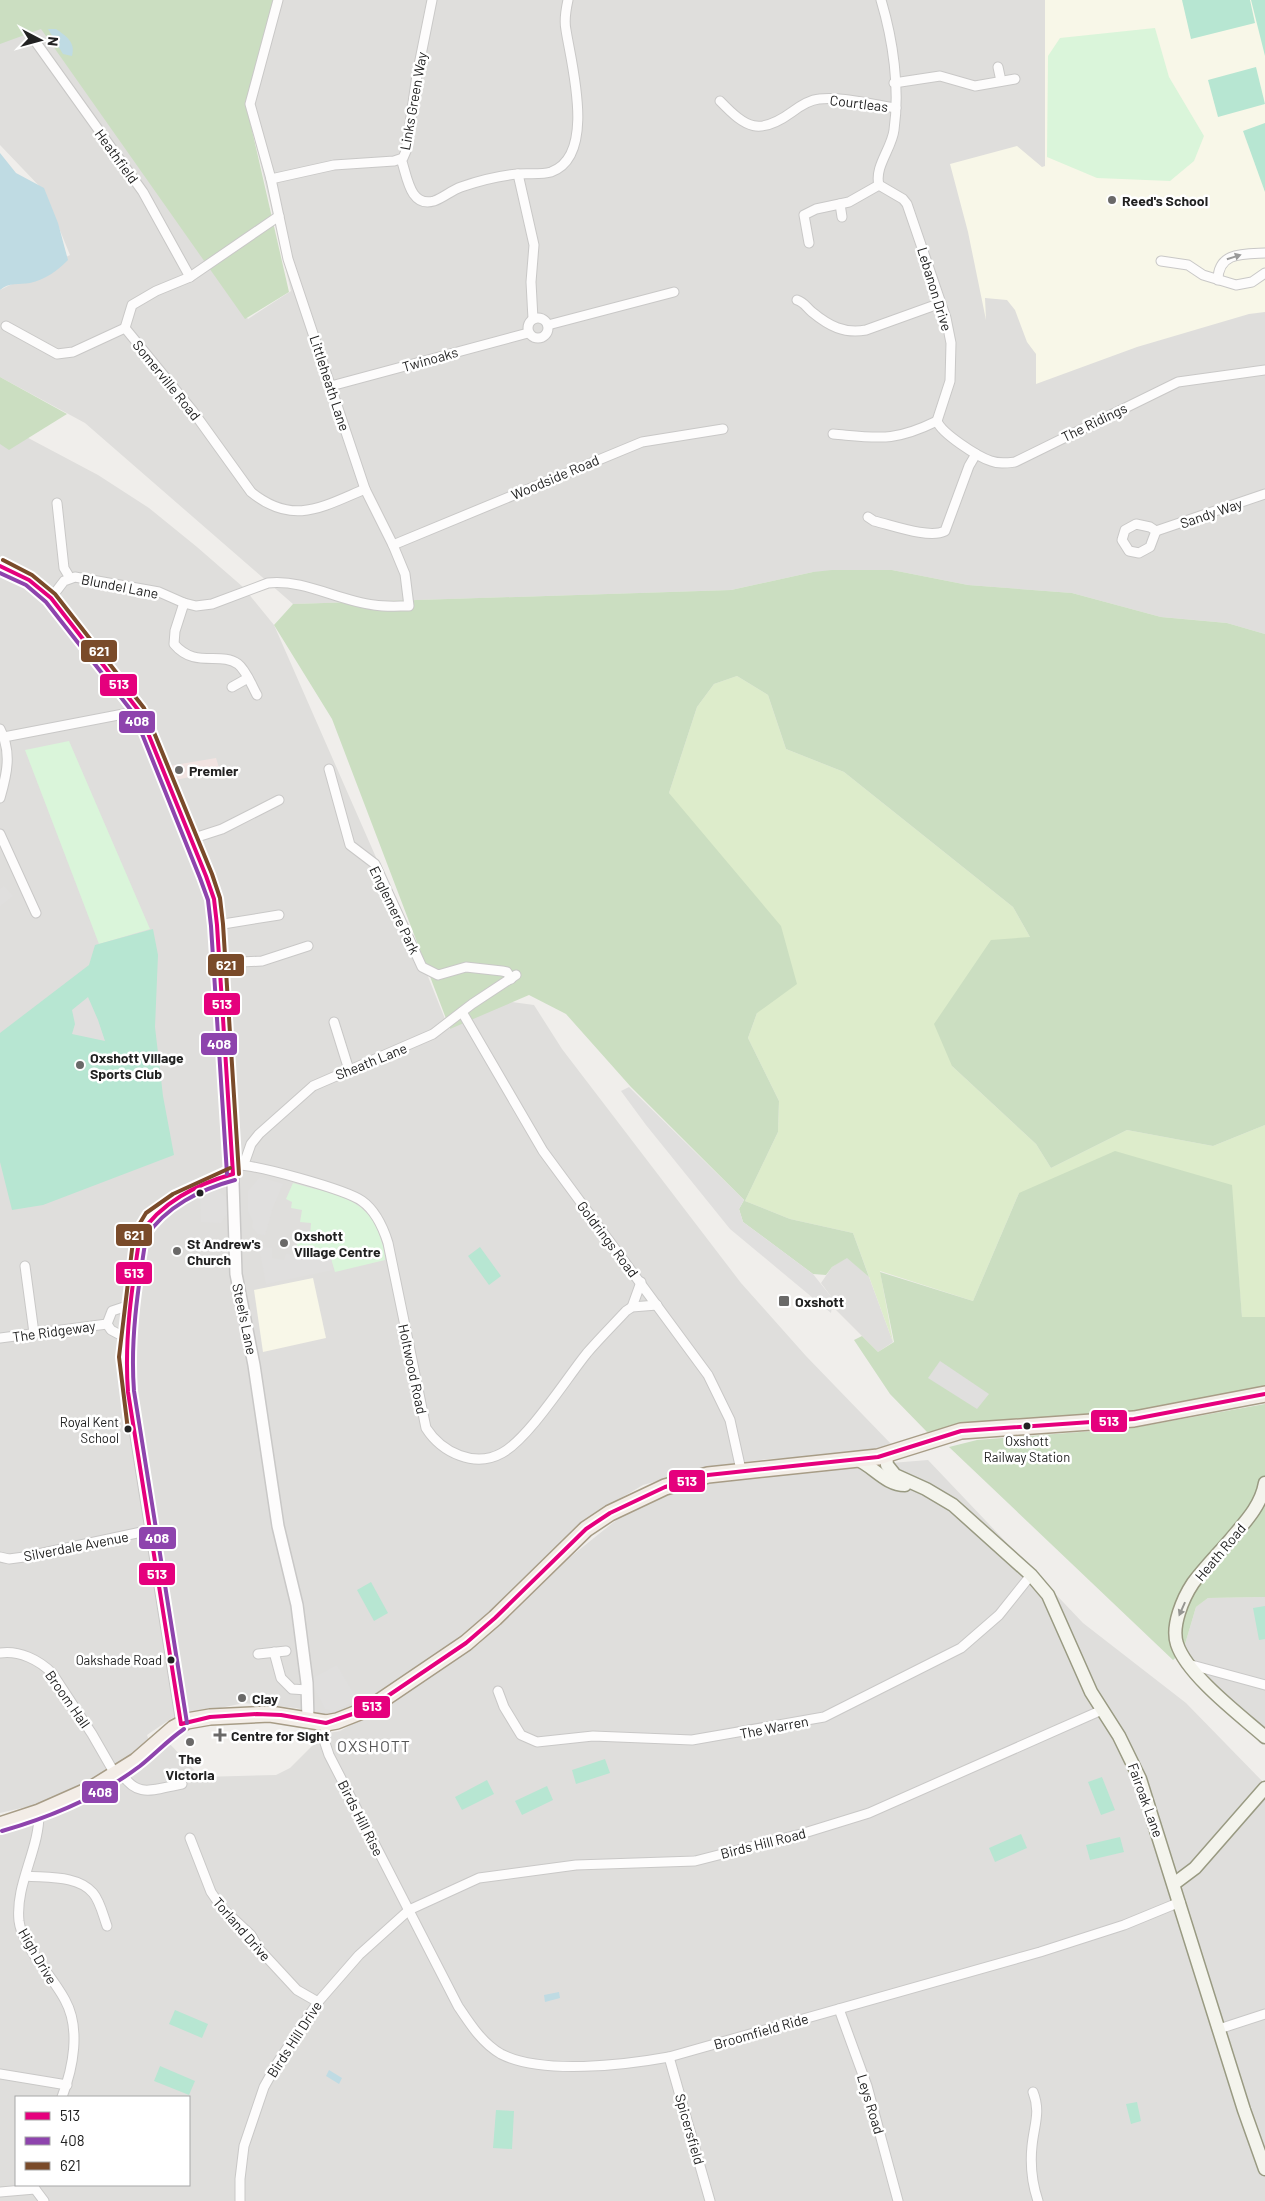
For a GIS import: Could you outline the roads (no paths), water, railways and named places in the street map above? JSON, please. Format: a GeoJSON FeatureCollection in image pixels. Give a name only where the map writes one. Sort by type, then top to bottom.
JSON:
{"type":"FeatureCollection","features":[{"type":"Feature","properties":{"kind":"main road"},"geometry":{"type":"LineString","coordinates":[[0,1824],[39,1812],[76,1796],[117,1773],[181,1724],[210,1717],[257,1714],[281,1715],[326,1723],[337,1721],[370,1708],[466,1642],[598,1521],[644,1497],[685,1480],[741,1470],[886,1456],[958,1432],[1134,1419],[1265,1394]]}},
{"type":"Feature","properties":{"kind":"main road","name":"Fairoak Lane"},"geometry":{"type":"LineString","coordinates":[[886,1456],[890,1470],[912,1485],[926,1489],[953,1505],[1031,1575],[1048,1595],[1092,1692],[1131,1759],[1140,1779],[1265,2169]]}},
{"type":"Feature","properties":{"kind":"main road"},"geometry":{"type":"LineString","coordinates":[[858,1460],[893,1483],[912,1485]]}},
{"type":"Feature","properties":{"kind":"main road","name":"Heath Road"},"geometry":{"type":"LineString","coordinates":[[1265,1483],[1254,1511],[1193,1584],[1178,1616],[1175,1631],[1176,1644],[1186,1663],[1224,1701],[1265,1737]]}},
{"type":"Feature","properties":{"kind":"main road"},"geometry":{"type":"LineString","coordinates":[[1175,1884],[1195,1868],[1265,1788]]}},
{"type":"Feature","properties":{"kind":"street","name":"Littleheath Lane"},"geometry":{"type":"LineString","coordinates":[[254,589],[268,584],[289,583],[374,605],[409,606],[405,574],[365,488],[288,260],[271,179],[250,104],[278,0]]}},
{"type":"Feature","properties":{"kind":"street","name":"Links Green Way"},"geometry":{"type":"LineString","coordinates":[[271,179],[334,165],[401,159],[406,151],[416,75],[432,0]]}},
{"type":"Feature","properties":{"kind":"street"},"geometry":{"type":"LineString","coordinates":[[401,159],[406,172],[408,188],[417,198],[425,201],[434,201],[470,185],[518,174],[551,172],[566,162],[572,148],[578,122],[578,97],[566,28],[568,0]]}},
{"type":"Feature","properties":{"kind":"street"},"geometry":{"type":"LineString","coordinates":[[809,243],[803,216],[816,209],[849,202],[879,185],[878,176],[894,132],[896,108],[888,24],[881,0]]}},
{"type":"Feature","properties":{"kind":"street","name":"Heathfield"},"geometry":{"type":"LineString","coordinates":[[35,41],[143,192],[190,277]]}},
{"type":"Feature","properties":{"kind":"street"},"geometry":{"type":"LineString","coordinates":[[998,67],[1000,82]]}},
{"type":"Feature","properties":{"kind":"street"},"geometry":{"type":"LineString","coordinates":[[894,83],[940,76],[975,86],[1015,79]]}},
{"type":"Feature","properties":{"kind":"street","name":"Courtleas"},"geometry":{"type":"LineString","coordinates":[[720,101],[741,122],[754,127],[766,126],[784,118],[803,104],[818,99],[896,108]]}},
{"type":"Feature","properties":{"kind":"street"},"geometry":{"type":"LineString","coordinates":[[518,174],[534,245],[531,282],[533,318]]}},
{"type":"Feature","properties":{"kind":"street","name":"Lebanon Drive"},"geometry":{"type":"LineString","coordinates":[[879,185],[903,198],[907,204],[941,303],[951,344],[951,371],[948,390],[937,421]]}},
{"type":"Feature","properties":{"kind":"street"},"geometry":{"type":"LineString","coordinates":[[840,204],[842,217]]}},
{"type":"Feature","properties":{"kind":"street","name":"Somerville Road"},"geometry":{"type":"LineString","coordinates":[[279,216],[190,277],[156,291],[132,305],[125,328],[192,410],[251,492],[264,502],[293,512],[317,510],[365,488]]}},
{"type":"Feature","properties":{"kind":"street"},"geometry":{"type":"LineString","coordinates":[[1218,280],[1218,269],[1221,263],[1228,258],[1265,253]]}},
{"type":"Feature","properties":{"kind":"street"},"geometry":{"type":"LineString","coordinates":[[1161,261],[1188,265],[1203,275],[1236,285],[1252,282],[1265,273]]}},
{"type":"Feature","properties":{"kind":"street","name":"Twinoaks"},"geometry":{"type":"LineString","coordinates":[[331,386],[528,333],[533,338],[540,338],[546,335],[548,325],[674,292]]}},
{"type":"Feature","properties":{"kind":"street"},"geometry":{"type":"LineString","coordinates":[[797,300],[804,302],[824,322],[837,329],[855,332],[866,330],[941,303]]}},
{"type":"Feature","properties":{"kind":"street"},"geometry":{"type":"LineString","coordinates":[[528,333],[528,323],[533,318],[541,318],[548,325]]}},
{"type":"Feature","properties":{"kind":"street"},"geometry":{"type":"LineString","coordinates":[[6,326],[58,354],[73,352],[125,328]]}},
{"type":"Feature","properties":{"kind":"street","name":"The Ridings"},"geometry":{"type":"LineString","coordinates":[[937,421],[943,430],[976,454],[997,462],[1015,462],[1178,382],[1265,370]]}},
{"type":"Feature","properties":{"kind":"street"},"geometry":{"type":"LineString","coordinates":[[833,434],[894,437],[915,432],[937,421]]}},
{"type":"Feature","properties":{"kind":"street","name":"Woodside Road"},"geometry":{"type":"LineString","coordinates":[[393,545],[642,442],[723,429]]}},
{"type":"Feature","properties":{"kind":"street"},"geometry":{"type":"LineString","coordinates":[[868,517],[874,521],[927,533],[938,534],[945,531],[969,466],[976,454]]}},
{"type":"Feature","properties":{"kind":"street","name":"Sandy Way"},"geometry":{"type":"LineString","coordinates":[[1156,531],[1265,494]]}},
{"type":"Feature","properties":{"kind":"street"},"geometry":{"type":"LineString","coordinates":[[57,503],[64,568],[70,578]]}},
{"type":"Feature","properties":{"kind":"street"},"geometry":{"type":"LineString","coordinates":[[0,566],[29,580],[51,598],[141,714]]}},
{"type":"Feature","properties":{"kind":"street","name":"Blundel Lane"},"geometry":{"type":"LineString","coordinates":[[51,598],[64,581],[70,578],[94,579],[159,592],[184,603],[205,605],[254,589]]}},
{"type":"Feature","properties":{"kind":"street"},"geometry":{"type":"LineString","coordinates":[[184,603],[174,644],[190,657],[234,662],[242,668],[257,694]]}},
{"type":"Feature","properties":{"kind":"street"},"geometry":{"type":"LineString","coordinates":[[232,687],[248,678]]}},
{"type":"Feature","properties":{"kind":"street"},"geometry":{"type":"LineString","coordinates":[[0,798],[8,755],[2,733],[141,714]]}},
{"type":"Feature","properties":{"kind":"street","name":"Steel's Lane"},"geometry":{"type":"LineString","coordinates":[[141,714],[211,890],[217,925],[236,1168],[236,1274],[254,1365],[280,1540],[297,1605],[307,1690],[308,1721]]}},
{"type":"Feature","properties":{"kind":"street","name":"Englemere Park"},"geometry":{"type":"LineString","coordinates":[[329,769],[350,845],[376,864],[422,967],[438,975],[466,967],[507,972],[514,977]]}},
{"type":"Feature","properties":{"kind":"street"},"geometry":{"type":"LineString","coordinates":[[192,839],[222,829],[279,800]]}},
{"type":"Feature","properties":{"kind":"street"},"geometry":{"type":"LineString","coordinates":[[0,834],[36,912]]}},
{"type":"Feature","properties":{"kind":"street"},"geometry":{"type":"LineString","coordinates":[[217,925],[279,915]]}},
{"type":"Feature","properties":{"kind":"street"},"geometry":{"type":"LineString","coordinates":[[219,969],[241,962],[262,961],[308,946]]}},
{"type":"Feature","properties":{"kind":"street","name":"Sheath Lane"},"geometry":{"type":"LineString","coordinates":[[236,1168],[251,1144],[279,1114],[313,1086],[433,1034],[514,977]]}},
{"type":"Feature","properties":{"kind":"street","name":"Goldrings Road"},"geometry":{"type":"LineString","coordinates":[[462,1012],[543,1151],[708,1375],[719,1394],[735,1438],[741,1470]]}},
{"type":"Feature","properties":{"kind":"street"},"geometry":{"type":"LineString","coordinates":[[334,1022],[349,1070]]}},
{"type":"Feature","properties":{"kind":"street"},"geometry":{"type":"LineString","coordinates":[[181,1724],[124,1358],[140,1236],[151,1217],[177,1199],[236,1168]]}},
{"type":"Feature","properties":{"kind":"street","name":"Holtwood Road"},"geometry":{"type":"LineString","coordinates":[[236,1168],[351,1195],[360,1199],[377,1218],[388,1242],[422,1417],[433,1439],[446,1450],[462,1456],[493,1457],[505,1451],[528,1428],[606,1332],[632,1306],[641,1282]]}},
{"type":"Feature","properties":{"kind":"street"},"geometry":{"type":"LineString","coordinates":[[25,1266],[34,1334]]}},
{"type":"Feature","properties":{"kind":"street","name":"The Ridgeway"},"geometry":{"type":"LineString","coordinates":[[107,1324],[112,1311],[130,1305]]}},
{"type":"Feature","properties":{"kind":"street"},"geometry":{"type":"LineString","coordinates":[[632,1306],[657,1305]]}},
{"type":"Feature","properties":{"kind":"street","name":"The Ridgeway"},"geometry":{"type":"LineString","coordinates":[[0,1338],[107,1324]]}},
{"type":"Feature","properties":{"kind":"street","name":"The Ridgeway"},"geometry":{"type":"LineString","coordinates":[[107,1324],[111,1330],[126,1338]]}},
{"type":"Feature","properties":{"kind":"street","name":"Silverdale Avenue"},"geometry":{"type":"LineString","coordinates":[[0,1557],[9,1559],[24,1557],[151,1530]]}},
{"type":"Feature","properties":{"kind":"street","name":"The Warren"},"geometry":{"type":"LineString","coordinates":[[498,1692],[504,1707],[521,1735],[537,1742],[593,1736],[692,1740],[729,1736],[824,1717],[961,1648],[999,1615],[1031,1575]]}},
{"type":"Feature","properties":{"kind":"street"},"geometry":{"type":"LineString","coordinates":[[258,1654],[286,1651]]}},
{"type":"Feature","properties":{"kind":"street","name":"Broom Hall"},"geometry":{"type":"LineString","coordinates":[[0,1653],[7,1652],[30,1657],[44,1665],[52,1673],[117,1773],[128,1784],[141,1791],[182,1784]]}},
{"type":"Feature","properties":{"kind":"street"},"geometry":{"type":"LineString","coordinates":[[274,1652],[281,1678],[292,1689],[307,1690]]}},
{"type":"Feature","properties":{"kind":"street"},"geometry":{"type":"LineString","coordinates":[[1186,1663],[1265,1685]]}},
{"type":"Feature","properties":{"kind":"street","name":"Birds Hill Road"},"geometry":{"type":"LineString","coordinates":[[409,1910],[479,1878],[576,1865],[695,1861],[809,1832],[869,1813],[1102,1710]]}},
{"type":"Feature","properties":{"kind":"street","name":"Birds Hill Rise"},"geometry":{"type":"LineString","coordinates":[[326,1723],[327,1749],[409,1910]]}},
{"type":"Feature","properties":{"kind":"street","name":"High Drive"},"geometry":{"type":"LineString","coordinates":[[39,1812],[38,1832],[19,1910],[23,1935],[65,2000],[72,2027],[72,2065],[62,2096]]}},
{"type":"Feature","properties":{"kind":"street","name":"Torland Drive"},"geometry":{"type":"LineString","coordinates":[[190,1838],[211,1892],[222,1908],[251,1935],[259,1949],[297,1990],[318,2002]]}},
{"type":"Feature","properties":{"kind":"street"},"geometry":{"type":"LineString","coordinates":[[26,1876],[69,1880],[87,1887],[97,1899],[107,1926]]}},
{"type":"Feature","properties":{"kind":"street","name":"Broomfield Ride"},"geometry":{"type":"LineString","coordinates":[[409,1910],[458,2006],[473,2029],[489,2046],[502,2054],[535,2064],[583,2066],[639,2062],[669,2057],[1058,1947],[1124,1925],[1180,1902]]}},
{"type":"Feature","properties":{"kind":"street","name":"Birds Hill Drive"},"geometry":{"type":"LineString","coordinates":[[240,2201],[240,2179],[244,2146],[260,2096],[278,2062],[318,2002],[359,1955],[409,1910]]}},
{"type":"Feature","properties":{"kind":"street","name":"Leys Road"},"geometry":{"type":"LineString","coordinates":[[839,2009],[867,2086],[898,2201]]}},
{"type":"Feature","properties":{"kind":"street"},"geometry":{"type":"LineString","coordinates":[[1219,2028],[1265,2014]]}},
{"type":"Feature","properties":{"kind":"street","name":"Spicersfield"},"geometry":{"type":"LineString","coordinates":[[669,2057],[710,2201]]}},
{"type":"Feature","properties":{"kind":"street"},"geometry":{"type":"LineString","coordinates":[[0,2074],[67,2085]]}},
{"type":"Feature","properties":{"kind":"street"},"geometry":{"type":"LineString","coordinates":[[1033,2092],[1038,2108],[1032,2145],[1032,2176],[1038,2201]]}},
{"type":"Feature","properties":{"kind":"street"},"geometry":{"type":"LineString","coordinates":[[0,2192],[36,2187],[44,2201]]}},
{"type":"Feature","properties":{"kind":"water"},"geometry":{"type":"Polygon","coordinates":[[[48,29],[56,29],[69,40],[73,47],[72,56],[63,54],[48,29]]]}},
{"type":"Feature","properties":{"kind":"water"},"geometry":{"type":"Polygon","coordinates":[[[0,153],[16,173],[44,188],[58,223],[68,260],[56,271],[41,280],[11,285],[0,290],[0,153]]]}},
{"type":"Feature","properties":{"kind":"water"},"geometry":{"type":"Polygon","coordinates":[[[559,1992],[560,1998],[545,2002],[544,1995],[559,1992]]]}},
{"type":"Feature","properties":{"kind":"water"},"geometry":{"type":"Polygon","coordinates":[[[329,2070],[342,2078],[339,2084],[326,2076],[329,2070]]]}},
{"type":"Feature","properties":{"kind":"place","name":"Reed's School"},"geometry":{"type":"Point","coordinates":[1112,200]}},
{"type":"Feature","properties":{"kind":"place","name":"Premier"},"geometry":{"type":"Point","coordinates":[179,770]}},
{"type":"Feature","properties":{"kind":"place","name":"Oxshott Village Sports Club"},"geometry":{"type":"Point","coordinates":[80,1065]}},
{"type":"Feature","properties":{"kind":"place","name":"Oxshott Village Centre"},"geometry":{"type":"Point","coordinates":[284,1243]}},
{"type":"Feature","properties":{"kind":"place","name":"St Andrew's Church"},"geometry":{"type":"Point","coordinates":[177,1251]}},
{"type":"Feature","properties":{"kind":"place","name":"Oxshott"},"geometry":{"type":"Point","coordinates":[784,1301]}},
{"type":"Feature","properties":{"kind":"place","name":"Oxshott Railway Station"},"geometry":{"type":"Point","coordinates":[1027,1426]}},
{"type":"Feature","properties":{"kind":"place","name":"Royal Kent School"},"geometry":{"type":"Point","coordinates":[128,1429]}},
{"type":"Feature","properties":{"kind":"place","name":"Oakshade Road"},"geometry":{"type":"Point","coordinates":[171,1660]}},
{"type":"Feature","properties":{"kind":"place","name":"Clay"},"geometry":{"type":"Point","coordinates":[242,1698]}},
{"type":"Feature","properties":{"kind":"place","name":"Centre for Sight"},"geometry":{"type":"Point","coordinates":[220,1735]}},
{"type":"Feature","properties":{"kind":"place","name":"The Victoria"},"geometry":{"type":"Point","coordinates":[190,1742]}},
{"type":"Feature","properties":{"kind":"district","name":"OXSHOTT"},"geometry":{"type":"Point","coordinates":[374,1745]}}]}
